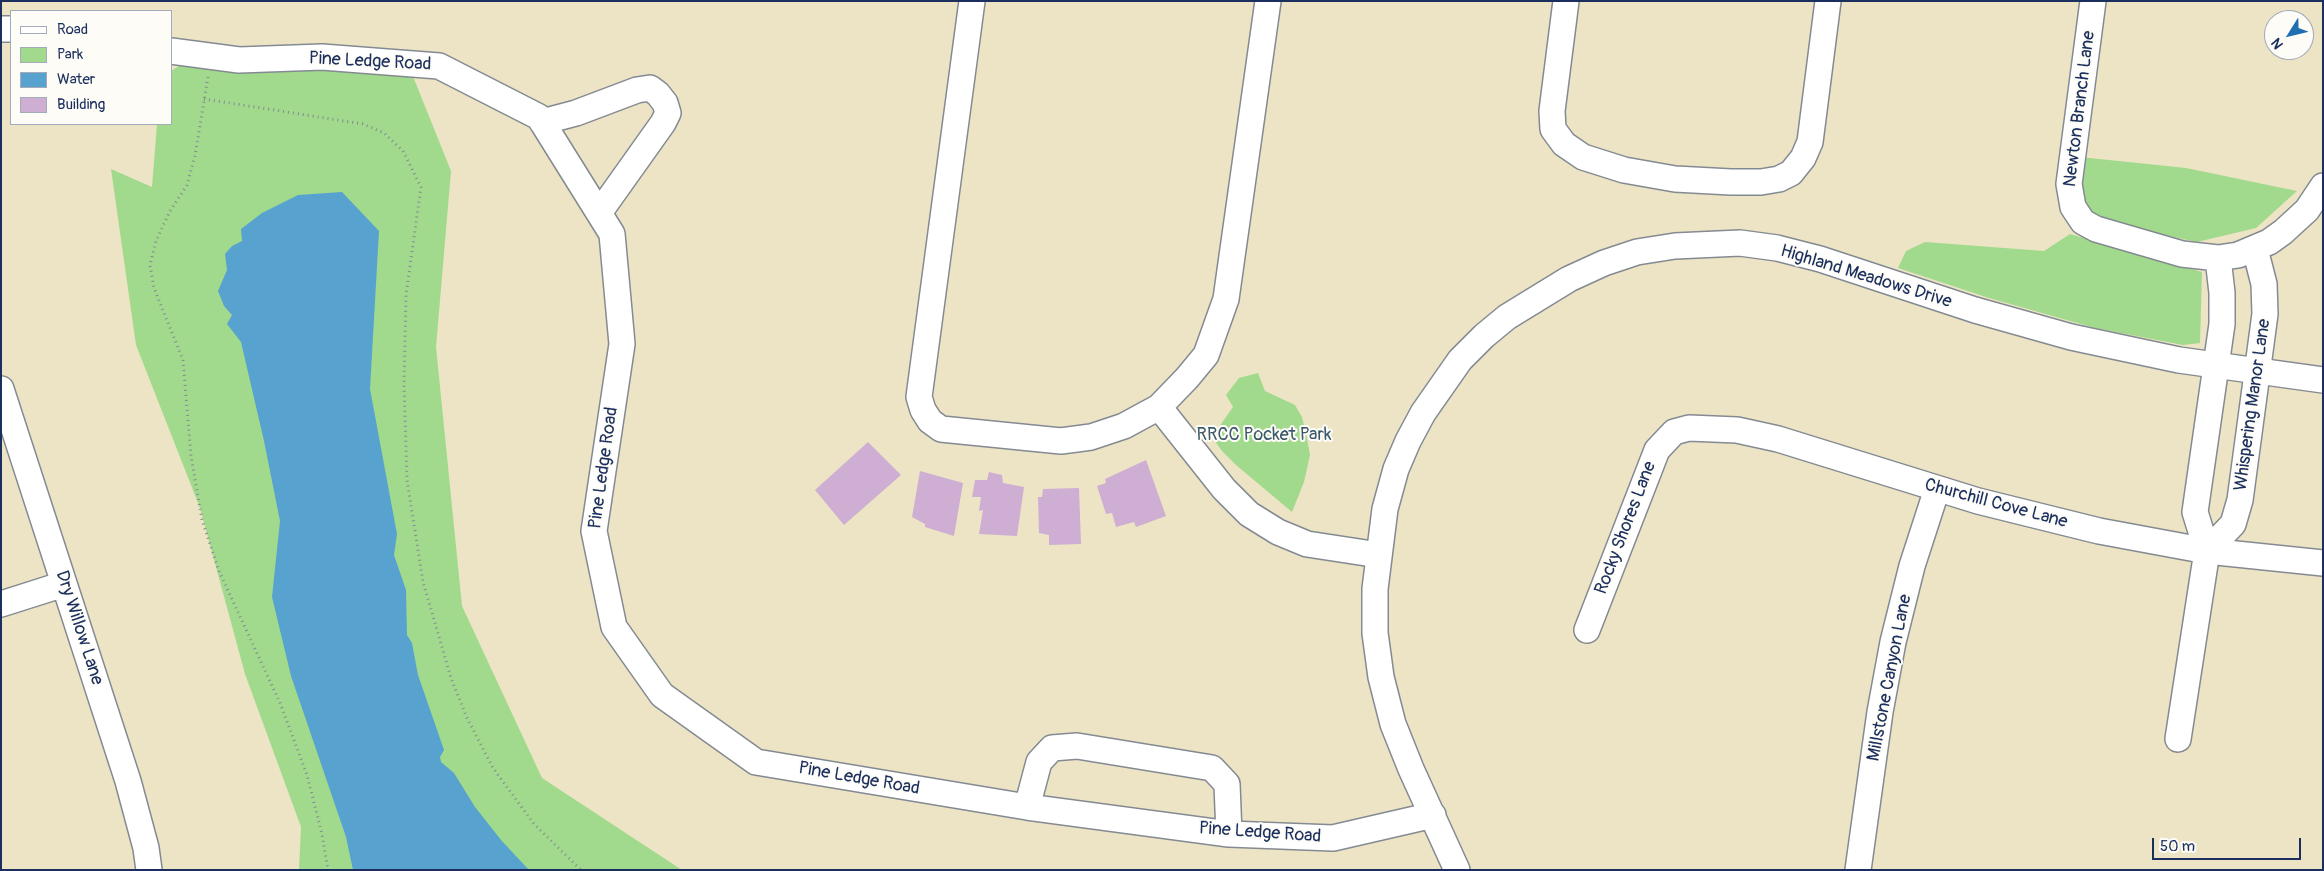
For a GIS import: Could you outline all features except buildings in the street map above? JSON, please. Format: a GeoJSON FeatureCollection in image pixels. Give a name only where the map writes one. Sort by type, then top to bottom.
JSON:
{"type":"FeatureCollection","features":[{"type":"Feature","properties":{"kind":"street"},"geometry":{"type":"LineString","coordinates":[[972,1],[919,397],[923,410],[930,421],[941,429],[1062,441],[1090,437],[1124,426],[1159,407],[1206,355],[1226,299],[1268,1]]}},
{"type":"Feature","properties":{"kind":"street"},"geometry":{"type":"LineString","coordinates":[[1566,1],[1552,111],[1553,129],[1557,136],[1572,151],[1593,161],[1632,172],[1675,179],[1762,182],[1786,176],[1796,167],[1810,142],[1828,1]]}},
{"type":"Feature","properties":{"kind":"street","name":"Newton Branch Lane"},"geometry":{"type":"LineString","coordinates":[[2093,1],[2069,184],[2070,200],[2077,215],[2096,229],[2182,254],[2218,258]]}},
{"type":"Feature","properties":{"kind":"street"},"geometry":{"type":"LineString","coordinates":[[172,51],[211,56]]}},
{"type":"Feature","properties":{"kind":"street","name":"Pine Ledge Road"},"geometry":{"type":"LineString","coordinates":[[211,56],[239,60],[322,58],[439,66],[538,117],[542,122],[612,234],[622,344],[594,530],[614,627],[662,695],[756,762],[1027,807],[1229,834],[1333,838],[1433,815]]}},
{"type":"Feature","properties":{"kind":"street"},"geometry":{"type":"LineString","coordinates":[[542,122],[576,113],[637,90],[650,88],[665,103],[668,114],[599,213]]}},
{"type":"Feature","properties":{"kind":"street"},"geometry":{"type":"LineString","coordinates":[[2178,739],[2208,551],[2196,512],[2196,496],[2222,324],[2222,293],[2218,258],[2238,255],[2269,242],[2306,210],[2323,186]]}},
{"type":"Feature","properties":{"kind":"street","name":"Highland Meadows Drive"},"geometry":{"type":"LineString","coordinates":[[1458,870],[1393,724],[1381,676],[1375,633],[1375,589],[1378,554],[1386,509],[1396,469],[1423,413],[1460,360],[1484,336],[1507,317],[1577,275],[1604,263],[1637,252],[1675,246],[1707,243],[1740,243],[1777,248],[1820,259],[2023,324],[2136,352],[2216,366],[2313,379]]}},
{"type":"Feature","properties":{"kind":"street","name":"Whispering Manor Lane"},"geometry":{"type":"LineString","coordinates":[[2208,551],[2233,524],[2237,513],[2264,329],[2265,298],[2262,271],[2255,249]]}},
{"type":"Feature","properties":{"kind":"street","name":"Dry Willow Lane"},"geometry":{"type":"LineString","coordinates":[[1,389],[128,781],[146,848],[148,870]]}},
{"type":"Feature","properties":{"kind":"street"},"geometry":{"type":"LineString","coordinates":[[1159,407],[1224,490],[1249,514],[1278,532],[1307,544],[1378,554]]}},
{"type":"Feature","properties":{"kind":"street","name":"Churchill Cove Lane"},"geometry":{"type":"LineString","coordinates":[[1674,432],[1698,428],[1737,430],[1759,434],[1937,489],[2051,520],[2152,542],[2208,551],[2323,564]]}},
{"type":"Feature","properties":{"kind":"street","name":"Rocky Shores Lane"},"geometry":{"type":"LineString","coordinates":[[1587,630],[1652,461],[1657,450],[1674,432]]}},
{"type":"Feature","properties":{"kind":"street","name":"Millstone Canyon Lane"},"geometry":{"type":"LineString","coordinates":[[1858,870],[1880,712],[1893,642],[1912,566],[1937,489]]}},
{"type":"Feature","properties":{"kind":"street"},"geometry":{"type":"LineString","coordinates":[[1,604],[64,584]]}},
{"type":"Feature","properties":{"kind":"street"},"geometry":{"type":"LineString","coordinates":[[1027,807],[1039,762],[1052,748],[1077,746],[1212,768],[1226,784],[1229,834]]}},
{"type":"Feature","properties":{"kind":"path"},"geometry":{"type":"LineString","coordinates":[[211,56],[195,156],[187,185],[170,211],[159,233],[150,265],[154,288],[183,360],[191,456],[202,520],[219,572],[280,703],[307,775],[322,834],[328,870]]}},
{"type":"Feature","properties":{"kind":"path"},"geometry":{"type":"LineString","coordinates":[[204,99],[363,124],[384,133],[403,151],[421,187],[406,295],[404,385],[407,480],[423,582],[451,678],[467,718],[493,768],[534,824],[581,870]]}},
{"type":"Feature","properties":{"kind":"green space"},"geometry":{"type":"Polygon","coordinates":[[[198,54],[408,64],[451,171],[436,347],[462,606],[542,778],[682,870],[299,870],[301,827],[245,674],[200,508],[136,345],[111,169],[152,187],[157,125],[172,125],[172,70],[198,54]]]}},
{"type":"Feature","properties":{"kind":"green space"},"geometry":{"type":"Polygon","coordinates":[[[2080,157],[2186,168],[2297,191],[2256,228],[2197,242],[2094,220],[2077,202],[2080,157]]]}},
{"type":"Feature","properties":{"kind":"green space"},"geometry":{"type":"Polygon","coordinates":[[[2070,234],[2202,272],[2200,343],[2183,345],[2095,328],[1989,298],[1898,268],[1906,251],[1925,242],[2044,251],[2070,234]]]}},
{"type":"Feature","properties":{"kind":"green space","name":"RRCC Pocket Park"},"geometry":{"type":"Polygon","coordinates":[[[1258,373],[1265,391],[1295,405],[1302,417],[1306,433],[1310,455],[1304,482],[1292,512],[1236,465],[1222,451],[1212,437],[1233,407],[1226,395],[1239,378],[1258,373]]]}},
{"type":"Feature","properties":{"kind":"water"},"geometry":{"type":"Polygon","coordinates":[[[342,192],[379,231],[370,389],[397,534],[394,555],[406,590],[407,635],[412,643],[418,675],[444,750],[440,757],[441,762],[454,773],[475,807],[501,840],[529,870],[353,870],[346,837],[291,676],[272,597],[280,521],[241,342],[227,324],[232,315],[224,306],[218,291],[227,270],[225,254],[232,246],[242,241],[241,229],[262,213],[298,195],[342,192]]]}}]}
